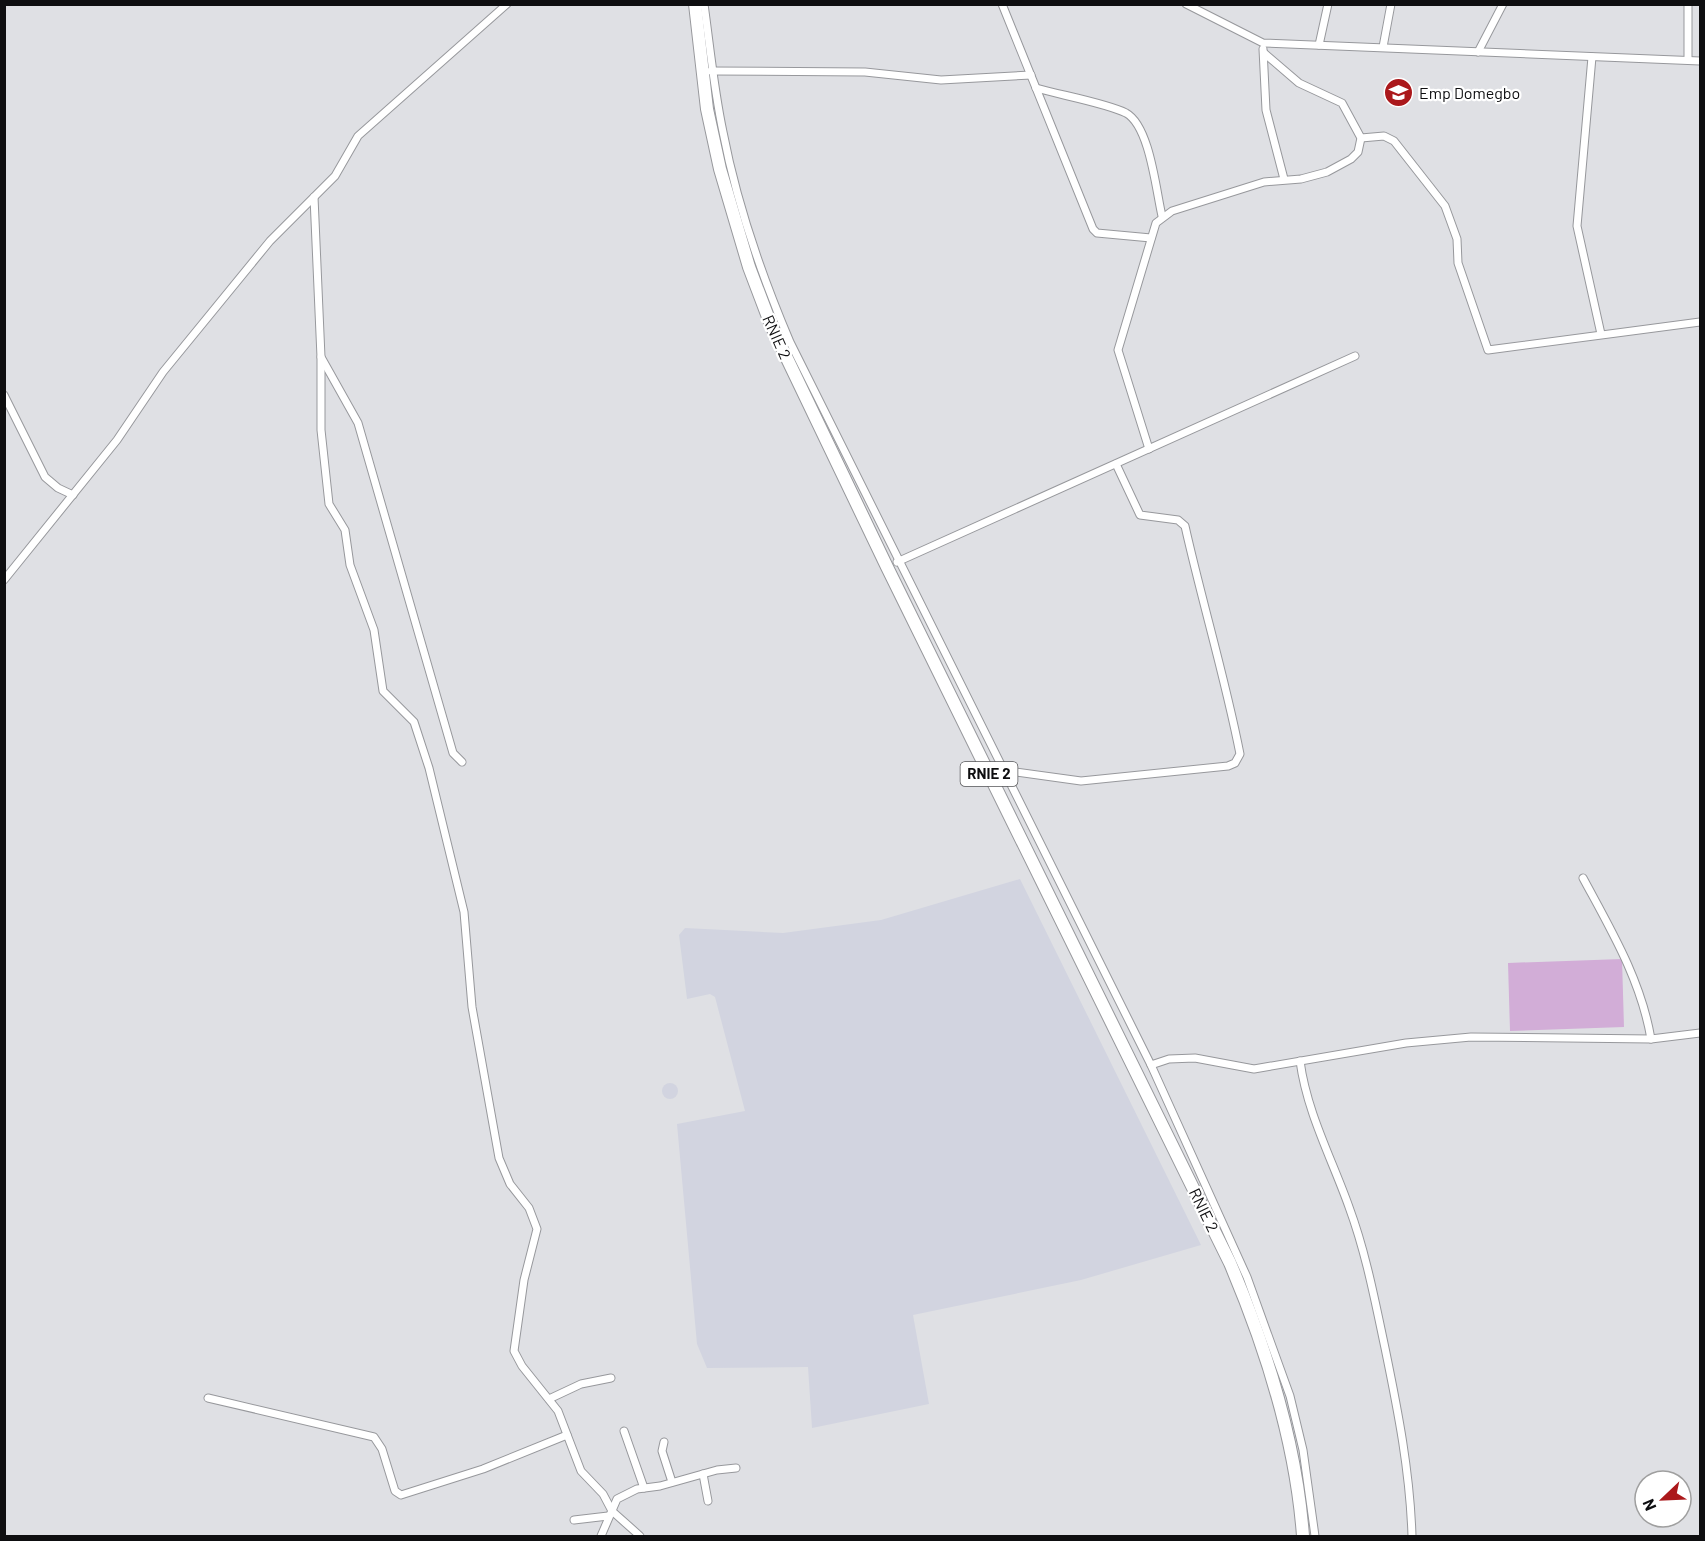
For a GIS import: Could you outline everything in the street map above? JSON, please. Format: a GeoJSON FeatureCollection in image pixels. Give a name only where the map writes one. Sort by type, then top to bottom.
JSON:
{"type":"FeatureCollection","features":[{"type":"Feature","properties":{"kind":"highway","name":"RNIE 2"},"geometry":{"type":"LineString","coordinates":[[694,4],[708,71],[707,109],[720,169],[759,296],[886,567],[987,768],[1241,1290],[1280,1402],[1300,1500],[1303,1536]]}},
{"type":"Feature","properties":{"kind":"street"},"geometry":{"type":"LineString","coordinates":[[4,580],[117,440],[162,372],[270,241],[335,176],[358,136],[507,4]]}},
{"type":"Feature","properties":{"kind":"street"},"geometry":{"type":"LineString","coordinates":[[704,4],[708,71],[732,175],[761,273],[790,342],[1151,1065],[1247,1277],[1280,1363],[1303,1450],[1315,1536]]}},
{"type":"Feature","properties":{"kind":"street"},"geometry":{"type":"LineString","coordinates":[[1002,4],[1093,229],[1097,233],[1151,238]]}},
{"type":"Feature","properties":{"kind":"street"},"geometry":{"type":"LineString","coordinates":[[1186,4],[1263,44],[1592,57],[1688,58],[1701,61]]}},
{"type":"Feature","properties":{"kind":"street"},"geometry":{"type":"LineString","coordinates":[[1319,45],[1328,4]]}},
{"type":"Feature","properties":{"kind":"street"},"geometry":{"type":"LineString","coordinates":[[1383,48],[1391,4]]}},
{"type":"Feature","properties":{"kind":"street"},"geometry":{"type":"LineString","coordinates":[[1478,52],[1503,4]]}},
{"type":"Feature","properties":{"kind":"street"},"geometry":{"type":"LineString","coordinates":[[1688,4],[1688,58]]}},
{"type":"Feature","properties":{"kind":"street"},"geometry":{"type":"LineString","coordinates":[[1263,44],[1266,110],[1284,179]]}},
{"type":"Feature","properties":{"kind":"street"},"geometry":{"type":"LineString","coordinates":[[1162,216],[1264,182],[1301,179],[1327,172],[1351,159],[1358,152],[1361,138],[1342,104],[1299,83],[1264,53]]}},
{"type":"Feature","properties":{"kind":"street"},"geometry":{"type":"LineString","coordinates":[[1592,57],[1577,226],[1601,334]]}},
{"type":"Feature","properties":{"kind":"street"},"geometry":{"type":"LineString","coordinates":[[708,71],[866,72],[941,81],[1031,75]]}},
{"type":"Feature","properties":{"kind":"street"},"geometry":{"type":"LineString","coordinates":[[1036,88],[1127,114],[1140,129],[1145,142],[1162,216],[1151,238],[1118,350],[1149,449]]}},
{"type":"Feature","properties":{"kind":"street"},"geometry":{"type":"LineString","coordinates":[[1361,138],[1384,136],[1394,141],[1445,206],[1457,239],[1458,263],[1488,350],[1701,322]]}},
{"type":"Feature","properties":{"kind":"street"},"geometry":{"type":"LineString","coordinates":[[314,197],[321,357],[321,430],[329,504],[345,530],[350,566],[374,630],[383,691],[414,722],[429,768],[464,912],[472,1007],[499,1158],[510,1184],[529,1208],[537,1229],[524,1280],[514,1351],[522,1366],[558,1410],[581,1471],[603,1494],[610,1514],[640,1536]]}},
{"type":"Feature","properties":{"kind":"street"},"geometry":{"type":"LineString","coordinates":[[886,567],[1355,356]]}},
{"type":"Feature","properties":{"kind":"street"},"geometry":{"type":"LineString","coordinates":[[321,357],[358,423],[453,753],[462,762]]}},
{"type":"Feature","properties":{"kind":"street"},"geometry":{"type":"LineString","coordinates":[[4,395],[45,477],[58,488],[73,495]]}},
{"type":"Feature","properties":{"kind":"street"},"geometry":{"type":"LineString","coordinates":[[987,768],[1081,781],[1228,766],[1238,760],[1240,754],[1224,675],[1198,585],[1185,526],[1178,520],[1140,515],[1116,464]]}},
{"type":"Feature","properties":{"kind":"street"},"geometry":{"type":"LineString","coordinates":[[1583,878],[1627,959],[1646,1008],[1651,1039]]}},
{"type":"Feature","properties":{"kind":"street"},"geometry":{"type":"LineString","coordinates":[[1151,1065],[1169,1059],[1195,1058],[1254,1069],[1406,1042],[1471,1037],[1651,1039],[1701,1033]]}},
{"type":"Feature","properties":{"kind":"street"},"geometry":{"type":"LineString","coordinates":[[1300,1061],[1309,1103],[1350,1208],[1372,1287],[1410,1488],[1412,1536]]}},
{"type":"Feature","properties":{"kind":"street"},"geometry":{"type":"LineString","coordinates":[[549,1399],[581,1383],[611,1378]]}},
{"type":"Feature","properties":{"kind":"street"},"geometry":{"type":"LineString","coordinates":[[208,1398],[374,1437],[382,1449],[395,1491],[401,1495],[483,1469],[567,1435]]}},
{"type":"Feature","properties":{"kind":"street"},"geometry":{"type":"LineString","coordinates":[[624,1431],[644,1488]]}},
{"type":"Feature","properties":{"kind":"street"},"geometry":{"type":"LineString","coordinates":[[664,1442],[662,1451],[672,1482]]}},
{"type":"Feature","properties":{"kind":"street"},"geometry":{"type":"LineString","coordinates":[[601,1536],[617,1499],[644,1488],[736,1468]]}},
{"type":"Feature","properties":{"kind":"street"},"geometry":{"type":"LineString","coordinates":[[703,1474],[708,1501]]}},
{"type":"Feature","properties":{"kind":"street"},"geometry":{"type":"LineString","coordinates":[[574,1520],[610,1514]]}},
{"type":"Feature","properties":{"kind":"shaded area"},"geometry":{"type":"Polygon","coordinates":[[[1020,879],[1201,1245],[1081,1280],[913,1315],[929,1404],[812,1428],[808,1367],[707,1368],[697,1344],[677,1124],[745,1111],[715,997],[710,994],[687,999],[679,935],[685,928],[783,933],[881,920],[1020,879]]]}},
{"type":"Feature","properties":{"kind":"shaded area"},"geometry":{"type":"Polygon","coordinates":[[[1622,959],[1624,1027],[1510,1031],[1508,963],[1622,959]]]}},
{"type":"Feature","properties":{"kind":"shaded area"},"geometry":{"type":"Polygon","coordinates":[[[670,1083],[676,1085],[678,1091],[676,1097],[670,1099],[664,1097],[662,1091],[664,1085],[670,1083]]]}},
{"type":"Feature","properties":{"kind":"place","name":"Emp Domegbo"},"geometry":{"type":"Point","coordinates":[1398,93]}}]}
